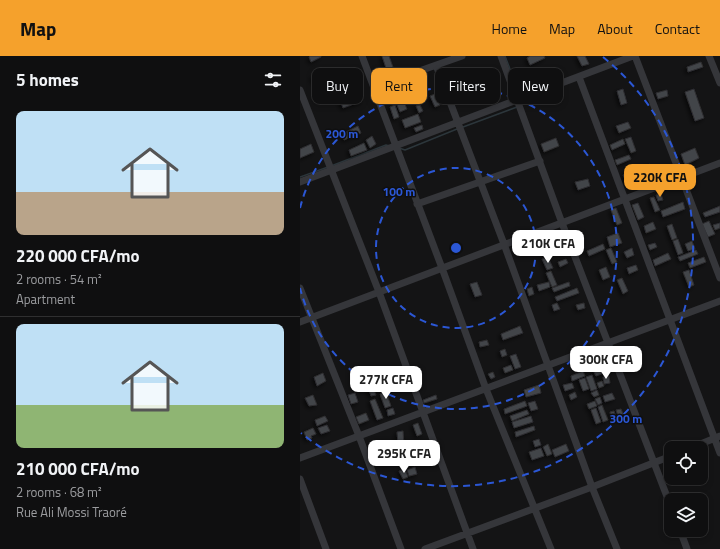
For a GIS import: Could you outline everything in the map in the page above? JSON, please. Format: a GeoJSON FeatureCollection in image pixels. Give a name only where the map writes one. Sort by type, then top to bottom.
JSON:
{"type":"FeatureCollection","features":[{"type":"Feature","properties":{"kind":"street"},"geometry":{"type":"LineString","coordinates":[[362,56],[371,79]]}},
{"type":"Feature","properties":{"kind":"street"},"geometry":{"type":"LineString","coordinates":[[427,68],[462,56]]}},
{"type":"Feature","properties":{"kind":"street"},"geometry":{"type":"LineString","coordinates":[[501,56],[508,75]]}},
{"type":"Feature","properties":{"kind":"street"},"geometry":{"type":"LineString","coordinates":[[563,83],[634,56],[720,278]]}},
{"type":"Feature","properties":{"kind":"street"},"geometry":{"type":"LineString","coordinates":[[709,56],[720,83]]}},
{"type":"Feature","properties":{"kind":"street"},"geometry":{"type":"LineString","coordinates":[[436,65],[459,122],[480,182],[549,364],[592,487],[617,549]]}},
{"type":"Feature","properties":{"kind":"street"},"geometry":{"type":"LineString","coordinates":[[579,77],[670,320],[717,437],[720,453]]}},
{"type":"Feature","properties":{"kind":"street"},"geometry":{"type":"LineString","coordinates":[[300,90],[379,292],[473,549]]}},
{"type":"Feature","properties":{"kind":"street"},"geometry":{"type":"LineString","coordinates":[[300,182],[508,103]]}},
{"type":"Feature","properties":{"kind":"street"},"geometry":{"type":"LineString","coordinates":[[380,104],[486,389],[551,549]]}},
{"type":"Feature","properties":{"kind":"street"},"geometry":{"type":"LineString","coordinates":[[518,104],[562,223],[666,493]]}},
{"type":"Feature","properties":{"kind":"street"},"geometry":{"type":"LineString","coordinates":[[418,204],[540,162]]}},
{"type":"Feature","properties":{"kind":"street"},"geometry":{"type":"LineString","coordinates":[[300,322],[720,163]]}},
{"type":"Feature","properties":{"kind":"street"},"geometry":{"type":"LineString","coordinates":[[300,288],[359,436],[400,549]]}},
{"type":"Feature","properties":{"kind":"street"},"geometry":{"type":"LineString","coordinates":[[300,458],[549,364],[609,344],[720,301]]}},
{"type":"Feature","properties":{"kind":"street"},"geometry":{"type":"LineString","coordinates":[[708,441],[717,437]]}},
{"type":"Feature","properties":{"kind":"street"},"geometry":{"type":"LineString","coordinates":[[425,549],[664,459]]}},
{"type":"Feature","properties":{"kind":"street"},"geometry":{"type":"LineString","coordinates":[[300,479],[326,549]]}},
{"type":"Feature","properties":{"kind":"street"},"geometry":{"type":"LineString","coordinates":[[683,537],[687,549]]}},
{"type":"Feature","properties":{"kind":"building"},"geometry":{"type":"Polygon","coordinates":[[[310,56],[321,56],[321,57],[311,62],[310,56]]]}},
{"type":"Feature","properties":{"kind":"building"},"geometry":{"type":"Polygon","coordinates":[[[382,56],[389,56],[393,68],[386,68],[382,56]]]}},
{"type":"Feature","properties":{"kind":"building"},"geometry":{"type":"Polygon","coordinates":[[[530,56],[544,56],[545,58],[530,65],[527,58],[530,56]]]}},
{"type":"Feature","properties":{"kind":"building"},"geometry":{"type":"Polygon","coordinates":[[[577,56],[585,56],[589,64],[582,66],[577,56]]]}},
{"type":"Feature","properties":{"kind":"building"},"geometry":{"type":"Polygon","coordinates":[[[701,62],[703,67],[688,72],[687,67],[701,62]]]}},
{"type":"Feature","properties":{"kind":"building"},"geometry":{"type":"Polygon","coordinates":[[[623,89],[627,103],[621,105],[617,91],[623,89]]]}},
{"type":"Feature","properties":{"kind":"building"},"geometry":{"type":"Polygon","coordinates":[[[694,89],[704,118],[695,121],[685,92],[694,89]]]}},
{"type":"Feature","properties":{"kind":"building"},"geometry":{"type":"Polygon","coordinates":[[[667,90],[668,96],[658,99],[656,93],[667,90]]]}},
{"type":"Feature","properties":{"kind":"building"},"geometry":{"type":"Polygon","coordinates":[[[435,94],[435,104],[440,105],[435,107],[430,96],[435,94]]]}},
{"type":"Feature","properties":{"kind":"building"},"geometry":{"type":"Polygon","coordinates":[[[341,104],[354,104],[343,108],[341,104]]]}},
{"type":"Feature","properties":{"kind":"building"},"geometry":{"type":"Polygon","coordinates":[[[405,104],[407,109],[400,112],[397,105],[405,104]]]}},
{"type":"Feature","properties":{"kind":"building"},"geometry":{"type":"Polygon","coordinates":[[[395,105],[399,117],[394,119],[390,107],[395,105]]]}},
{"type":"Feature","properties":{"kind":"building"},"geometry":{"type":"Polygon","coordinates":[[[420,105],[423,111],[419,113],[416,106],[420,105]]]}},
{"type":"Feature","properties":{"kind":"building"},"geometry":{"type":"Polygon","coordinates":[[[418,114],[421,122],[405,128],[402,120],[418,114]]]}},
{"type":"Feature","properties":{"kind":"building"},"geometry":{"type":"Polygon","coordinates":[[[628,122],[631,128],[619,133],[616,126],[628,122]]]}},
{"type":"Feature","properties":{"kind":"building"},"geometry":{"type":"Polygon","coordinates":[[[422,125],[423,129],[416,132],[414,128],[422,125]]]}},
{"type":"Feature","properties":{"kind":"building"},"geometry":{"type":"Polygon","coordinates":[[[358,126],[361,133],[344,140],[342,134],[358,126]]]}},
{"type":"Feature","properties":{"kind":"building"},"geometry":{"type":"Polygon","coordinates":[[[372,136],[376,144],[370,148],[366,140],[372,136]]]}},
{"type":"Feature","properties":{"kind":"building"},"geometry":{"type":"Polygon","coordinates":[[[631,137],[636,151],[631,153],[625,139],[631,137]]]}},
{"type":"Feature","properties":{"kind":"building"},"geometry":{"type":"Polygon","coordinates":[[[556,138],[559,146],[544,152],[541,144],[556,138]]]}},
{"type":"Feature","properties":{"kind":"building"},"geometry":{"type":"Polygon","coordinates":[[[623,139],[625,144],[612,150],[610,145],[623,139]]]}},
{"type":"Feature","properties":{"kind":"building"},"geometry":{"type":"Polygon","coordinates":[[[364,143],[367,150],[351,156],[349,150],[364,143]]]}},
{"type":"Feature","properties":{"kind":"building"},"geometry":{"type":"Polygon","coordinates":[[[311,144],[314,152],[300,158],[300,149],[311,144]]]}},
{"type":"Feature","properties":{"kind":"building"},"geometry":{"type":"Polygon","coordinates":[[[695,148],[699,158],[685,165],[681,154],[695,148]]]}},
{"type":"Feature","properties":{"kind":"building"},"geometry":{"type":"Polygon","coordinates":[[[629,155],[631,159],[617,165],[615,160],[629,155]]]}},
{"type":"Feature","properties":{"kind":"building"},"geometry":{"type":"Polygon","coordinates":[[[650,164],[653,173],[648,175],[644,166],[650,164]]]}},
{"type":"Feature","properties":{"kind":"building"},"geometry":{"type":"Polygon","coordinates":[[[641,167],[643,174],[626,181],[623,175],[641,167]]]}},
{"type":"Feature","properties":{"kind":"building"},"geometry":{"type":"Polygon","coordinates":[[[588,179],[590,186],[578,190],[575,182],[588,179]]]}},
{"type":"Feature","properties":{"kind":"building"},"geometry":{"type":"Polygon","coordinates":[[[661,194],[663,200],[658,201],[656,195],[661,194]]]}},
{"type":"Feature","properties":{"kind":"building"},"geometry":{"type":"Polygon","coordinates":[[[654,197],[660,210],[655,212],[650,198],[654,197]]]}},
{"type":"Feature","properties":{"kind":"building"},"geometry":{"type":"Polygon","coordinates":[[[683,202],[685,209],[663,217],[661,211],[683,202]]]}},
{"type":"Feature","properties":{"kind":"building"},"geometry":{"type":"Polygon","coordinates":[[[638,203],[644,217],[638,220],[632,205],[638,203]]]}},
{"type":"Feature","properties":{"kind":"building"},"geometry":{"type":"Polygon","coordinates":[[[720,206],[720,212],[705,217],[703,213],[720,206]]]}},
{"type":"Feature","properties":{"kind":"building"},"geometry":{"type":"Polygon","coordinates":[[[616,208],[622,223],[617,225],[611,210],[616,208]]]}},
{"type":"Feature","properties":{"kind":"building"},"geometry":{"type":"Polygon","coordinates":[[[709,221],[715,234],[708,237],[702,224],[709,221]]]}},
{"type":"Feature","properties":{"kind":"building"},"geometry":{"type":"Polygon","coordinates":[[[653,222],[656,229],[646,233],[644,226],[653,222]]]}},
{"type":"Feature","properties":{"kind":"building"},"geometry":{"type":"Polygon","coordinates":[[[720,223],[720,228],[715,230],[713,225],[720,223]]]}},
{"type":"Feature","properties":{"kind":"building"},"geometry":{"type":"Polygon","coordinates":[[[672,224],[677,238],[672,240],[667,226],[672,224]]]}},
{"type":"Feature","properties":{"kind":"building"},"geometry":{"type":"Polygon","coordinates":[[[618,233],[622,243],[610,247],[607,237],[618,233]]]}},
{"type":"Feature","properties":{"kind":"building"},"geometry":{"type":"Polygon","coordinates":[[[678,239],[683,253],[678,255],[673,241],[678,239]]]}},
{"type":"Feature","properties":{"kind":"building"},"geometry":{"type":"Polygon","coordinates":[[[692,241],[695,249],[688,251],[685,244],[692,241]]]}},
{"type":"Feature","properties":{"kind":"building"},"geometry":{"type":"Polygon","coordinates":[[[655,243],[657,247],[650,250],[648,245],[655,243]]]}},
{"type":"Feature","properties":{"kind":"building"},"geometry":{"type":"Polygon","coordinates":[[[603,244],[605,249],[589,256],[587,251],[603,244]]]}},
{"type":"Feature","properties":{"kind":"building"},"geometry":{"type":"Polygon","coordinates":[[[611,248],[617,262],[612,264],[606,250],[611,248]]]}},
{"type":"Feature","properties":{"kind":"building"},"geometry":{"type":"Polygon","coordinates":[[[632,248],[634,255],[627,258],[624,252],[632,248]]]}},
{"type":"Feature","properties":{"kind":"building"},"geometry":{"type":"Polygon","coordinates":[[[696,250],[698,254],[680,261],[678,257],[696,250]]]}},
{"type":"Feature","properties":{"kind":"building"},"geometry":{"type":"Polygon","coordinates":[[[668,253],[671,259],[655,266],[653,260],[668,253]]]}},
{"type":"Feature","properties":{"kind":"building"},"geometry":{"type":"Polygon","coordinates":[[[548,257],[553,268],[547,270],[542,259],[548,257]]]}},
{"type":"Feature","properties":{"kind":"building"},"geometry":{"type":"Polygon","coordinates":[[[704,257],[706,262],[690,268],[688,263],[704,257]]]}},
{"type":"Feature","properties":{"kind":"building"},"geometry":{"type":"Polygon","coordinates":[[[566,259],[568,263],[560,267],[558,262],[566,259]]]}},
{"type":"Feature","properties":{"kind":"building"},"geometry":{"type":"Polygon","coordinates":[[[636,265],[638,270],[629,274],[627,268],[636,265]]]}},
{"type":"Feature","properties":{"kind":"building"},"geometry":{"type":"Polygon","coordinates":[[[606,267],[610,277],[603,280],[599,270],[606,267]]]}},
{"type":"Feature","properties":{"kind":"building"},"geometry":{"type":"Polygon","coordinates":[[[689,270],[694,285],[689,287],[683,272],[689,270]]]}},
{"type":"Feature","properties":{"kind":"building"},"geometry":{"type":"Polygon","coordinates":[[[551,271],[557,285],[552,287],[546,273],[551,271]]]}},
{"type":"Feature","properties":{"kind":"building"},"geometry":{"type":"Polygon","coordinates":[[[622,278],[628,291],[623,294],[617,280],[622,278]]]}},
{"type":"Feature","properties":{"kind":"building"},"geometry":{"type":"Polygon","coordinates":[[[477,282],[482,295],[475,297],[470,284],[477,282]]]}},
{"type":"Feature","properties":{"kind":"building"},"geometry":{"type":"Polygon","coordinates":[[[549,282],[550,287],[539,291],[537,285],[549,282]]]}},
{"type":"Feature","properties":{"kind":"building"},"geometry":{"type":"Polygon","coordinates":[[[569,282],[570,286],[554,292],[552,288],[569,282]]]}},
{"type":"Feature","properties":{"kind":"building"},"geometry":{"type":"Polygon","coordinates":[[[532,287],[534,294],[529,296],[527,289],[532,287]]]}},
{"type":"Feature","properties":{"kind":"building"},"geometry":{"type":"Polygon","coordinates":[[[577,288],[579,293],[557,301],[555,297],[577,288]]]}},
{"type":"Feature","properties":{"kind":"building"},"geometry":{"type":"Polygon","coordinates":[[[557,303],[560,309],[554,311],[552,305],[557,303]]]}},
{"type":"Feature","properties":{"kind":"building"},"geometry":{"type":"Polygon","coordinates":[[[584,303],[585,308],[578,310],[576,305],[584,303]]]}},
{"type":"Feature","properties":{"kind":"building"},"geometry":{"type":"Polygon","coordinates":[[[520,326],[523,333],[503,340],[501,334],[520,326]]]}},
{"type":"Feature","properties":{"kind":"building"},"geometry":{"type":"Polygon","coordinates":[[[487,340],[489,345],[480,347],[479,342],[487,340]]]}},
{"type":"Feature","properties":{"kind":"building"},"geometry":{"type":"Polygon","coordinates":[[[505,349],[507,355],[502,357],[500,351],[505,349]]]}},
{"type":"Feature","properties":{"kind":"building"},"geometry":{"type":"Polygon","coordinates":[[[516,354],[521,367],[515,369],[510,356],[516,354]]]}},
{"type":"Feature","properties":{"kind":"building"},"geometry":{"type":"Polygon","coordinates":[[[511,365],[513,370],[505,373],[503,368],[511,365]]]}},
{"type":"Feature","properties":{"kind":"building"},"geometry":{"type":"Polygon","coordinates":[[[607,365],[609,371],[596,376],[593,370],[607,365]]]}},
{"type":"Feature","properties":{"kind":"building"},"geometry":{"type":"Polygon","coordinates":[[[386,368],[388,373],[380,377],[378,371],[386,368]]]}},
{"type":"Feature","properties":{"kind":"building"},"geometry":{"type":"Polygon","coordinates":[[[366,369],[370,378],[362,381],[359,372],[366,369]]]}},
{"type":"Feature","properties":{"kind":"building"},"geometry":{"type":"Polygon","coordinates":[[[583,371],[585,376],[572,381],[571,376],[583,371]]]}},
{"type":"Feature","properties":{"kind":"building"},"geometry":{"type":"Polygon","coordinates":[[[493,372],[495,377],[491,379],[488,374],[493,372]]]}},
{"type":"Feature","properties":{"kind":"building"},"geometry":{"type":"Polygon","coordinates":[[[323,373],[326,381],[317,386],[314,377],[323,373]]]}},
{"type":"Feature","properties":{"kind":"building"},"geometry":{"type":"Polygon","coordinates":[[[592,375],[597,389],[591,391],[586,377],[592,375]]]}},
{"type":"Feature","properties":{"kind":"building"},"geometry":{"type":"Polygon","coordinates":[[[609,376],[610,383],[604,384],[603,377],[609,376]]]}},
{"type":"Feature","properties":{"kind":"building"},"geometry":{"type":"Polygon","coordinates":[[[585,378],[589,389],[583,391],[579,380],[585,378]]]}},
{"type":"Feature","properties":{"kind":"building"},"geometry":{"type":"Polygon","coordinates":[[[371,381],[376,395],[371,396],[366,383],[371,381]]]}},
{"type":"Feature","properties":{"kind":"building"},"geometry":{"type":"Polygon","coordinates":[[[602,381],[604,386],[599,388],[597,383],[602,381]]]}},
{"type":"Feature","properties":{"kind":"building"},"geometry":{"type":"Polygon","coordinates":[[[572,383],[574,388],[565,391],[563,385],[572,383]]]}},
{"type":"Feature","properties":{"kind":"building"},"geometry":{"type":"Polygon","coordinates":[[[539,385],[541,393],[526,397],[524,390],[539,385]]]}},
{"type":"Feature","properties":{"kind":"building"},"geometry":{"type":"Polygon","coordinates":[[[597,390],[599,395],[594,397],[591,393],[597,390]]]}},
{"type":"Feature","properties":{"kind":"building"},"geometry":{"type":"Polygon","coordinates":[[[386,392],[391,406],[385,408],[380,394],[386,392]]]}},
{"type":"Feature","properties":{"kind":"building"},"geometry":{"type":"Polygon","coordinates":[[[575,392],[577,397],[571,400],[569,395],[575,392]]]}},
{"type":"Feature","properties":{"kind":"building"},"geometry":{"type":"Polygon","coordinates":[[[355,393],[358,402],[351,404],[348,395],[355,393]]]}},
{"type":"Feature","properties":{"kind":"building"},"geometry":{"type":"Polygon","coordinates":[[[612,393],[615,399],[605,402],[603,396],[612,393]]]}},
{"type":"Feature","properties":{"kind":"building"},"geometry":{"type":"Polygon","coordinates":[[[313,395],[317,405],[309,406],[305,398],[313,395]]]}},
{"type":"Feature","properties":{"kind":"building"},"geometry":{"type":"Polygon","coordinates":[[[436,395],[437,399],[424,403],[423,400],[436,395]]]}},
{"type":"Feature","properties":{"kind":"building"},"geometry":{"type":"Polygon","coordinates":[[[600,397],[602,403],[598,405],[595,399],[600,397]]]}},
{"type":"Feature","properties":{"kind":"building"},"geometry":{"type":"Polygon","coordinates":[[[375,399],[383,418],[377,420],[370,401],[375,399]]]}},
{"type":"Feature","properties":{"kind":"building"},"geometry":{"type":"Polygon","coordinates":[[[525,401],[527,406],[505,414],[504,409],[525,401]]]}},
{"type":"Feature","properties":{"kind":"building"},"geometry":{"type":"Polygon","coordinates":[[[535,401],[538,409],[531,411],[528,403],[535,401]]]}},
{"type":"Feature","properties":{"kind":"building"},"geometry":{"type":"Polygon","coordinates":[[[595,401],[597,406],[589,409],[587,404],[595,401]]]}},
{"type":"Feature","properties":{"kind":"building"},"geometry":{"type":"Polygon","coordinates":[[[602,405],[608,420],[603,422],[598,407],[602,405]]]}},
{"type":"Feature","properties":{"kind":"building"},"geometry":{"type":"Polygon","coordinates":[[[393,408],[395,414],[388,416],[387,410],[393,408]]]}},
{"type":"Feature","properties":{"kind":"building"},"geometry":{"type":"Polygon","coordinates":[[[596,408],[601,422],[596,424],[591,410],[596,408]]]}},
{"type":"Feature","properties":{"kind":"building"},"geometry":{"type":"Polygon","coordinates":[[[621,409],[623,414],[618,416],[616,410],[621,409]]]}},
{"type":"Feature","properties":{"kind":"building"},"geometry":{"type":"Polygon","coordinates":[[[527,410],[529,414],[512,421],[510,416],[527,410]]]}},
{"type":"Feature","properties":{"kind":"building"},"geometry":{"type":"Polygon","coordinates":[[[614,411],[616,417],[611,418],[610,412],[614,411]]]}},
{"type":"Feature","properties":{"kind":"building"},"geometry":{"type":"Polygon","coordinates":[[[366,413],[369,420],[359,424],[356,417],[366,413]]]}},
{"type":"Feature","properties":{"kind":"building"},"geometry":{"type":"Polygon","coordinates":[[[325,416],[328,421],[317,426],[315,420],[325,416]]]}},
{"type":"Feature","properties":{"kind":"building"},"geometry":{"type":"Polygon","coordinates":[[[531,416],[533,422],[514,428],[512,422],[531,416]]]}},
{"type":"Feature","properties":{"kind":"building"},"geometry":{"type":"Polygon","coordinates":[[[418,423],[422,434],[417,436],[413,425],[418,423]]]}},
{"type":"Feature","properties":{"kind":"building"},"geometry":{"type":"Polygon","coordinates":[[[327,425],[330,431],[321,434],[318,428],[327,425]]]}},
{"type":"Feature","properties":{"kind":"building"},"geometry":{"type":"Polygon","coordinates":[[[534,426],[535,430],[516,437],[515,432],[534,426]]]}},
{"type":"Feature","properties":{"kind":"building"},"geometry":{"type":"Polygon","coordinates":[[[313,428],[316,434],[307,440],[304,432],[313,428]]]}},
{"type":"Feature","properties":{"kind":"building"},"geometry":{"type":"Polygon","coordinates":[[[403,431],[404,445],[398,445],[397,432],[403,431]]]}},
{"type":"Feature","properties":{"kind":"building"},"geometry":{"type":"Polygon","coordinates":[[[539,439],[541,445],[535,447],[533,441],[539,439]]]}},
{"type":"Feature","properties":{"kind":"building"},"geometry":{"type":"Polygon","coordinates":[[[548,444],[552,454],[547,456],[543,447],[548,444]]]}},
{"type":"Feature","properties":{"kind":"building"},"geometry":{"type":"Polygon","coordinates":[[[566,444],[569,451],[555,457],[552,450],[566,444]]]}},
{"type":"Feature","properties":{"kind":"building"},"geometry":{"type":"Polygon","coordinates":[[[541,448],[544,456],[532,460],[529,452],[541,448]]]}},
{"type":"Feature","properties":{"kind":"building"},"geometry":{"type":"Polygon","coordinates":[[[410,453],[412,459],[404,463],[401,457],[410,453]]]}},
{"type":"Feature","properties":{"kind":"building"},"geometry":{"type":"Polygon","coordinates":[[[415,467],[417,474],[409,476],[407,470],[415,467]]]}},
{"type":"Feature","properties":{"kind":"building"},"geometry":{"type":"Polygon","coordinates":[[[405,469],[408,477],[403,479],[399,471],[405,469]]]}},
{"type":"Feature","properties":{"kind":"waterway"},"geometry":{"type":"LineString","coordinates":[[505,56],[510,68]]}},
{"type":"Feature","properties":{"kind":"waterway"},"geometry":{"type":"LineString","coordinates":[[463,127],[517,107]]}},
{"type":"Feature","properties":{"kind":"waterway"},"geometry":{"type":"LineString","coordinates":[[399,148],[405,150],[457,129]]}},
{"type":"Feature","properties":{"kind":"waterway"},"geometry":{"type":"LineString","coordinates":[[331,166],[386,145],[390,146]]}},
{"type":"Feature","properties":{"kind":"waterway"},"geometry":{"type":"LineString","coordinates":[[300,177],[328,167]]}}]}
